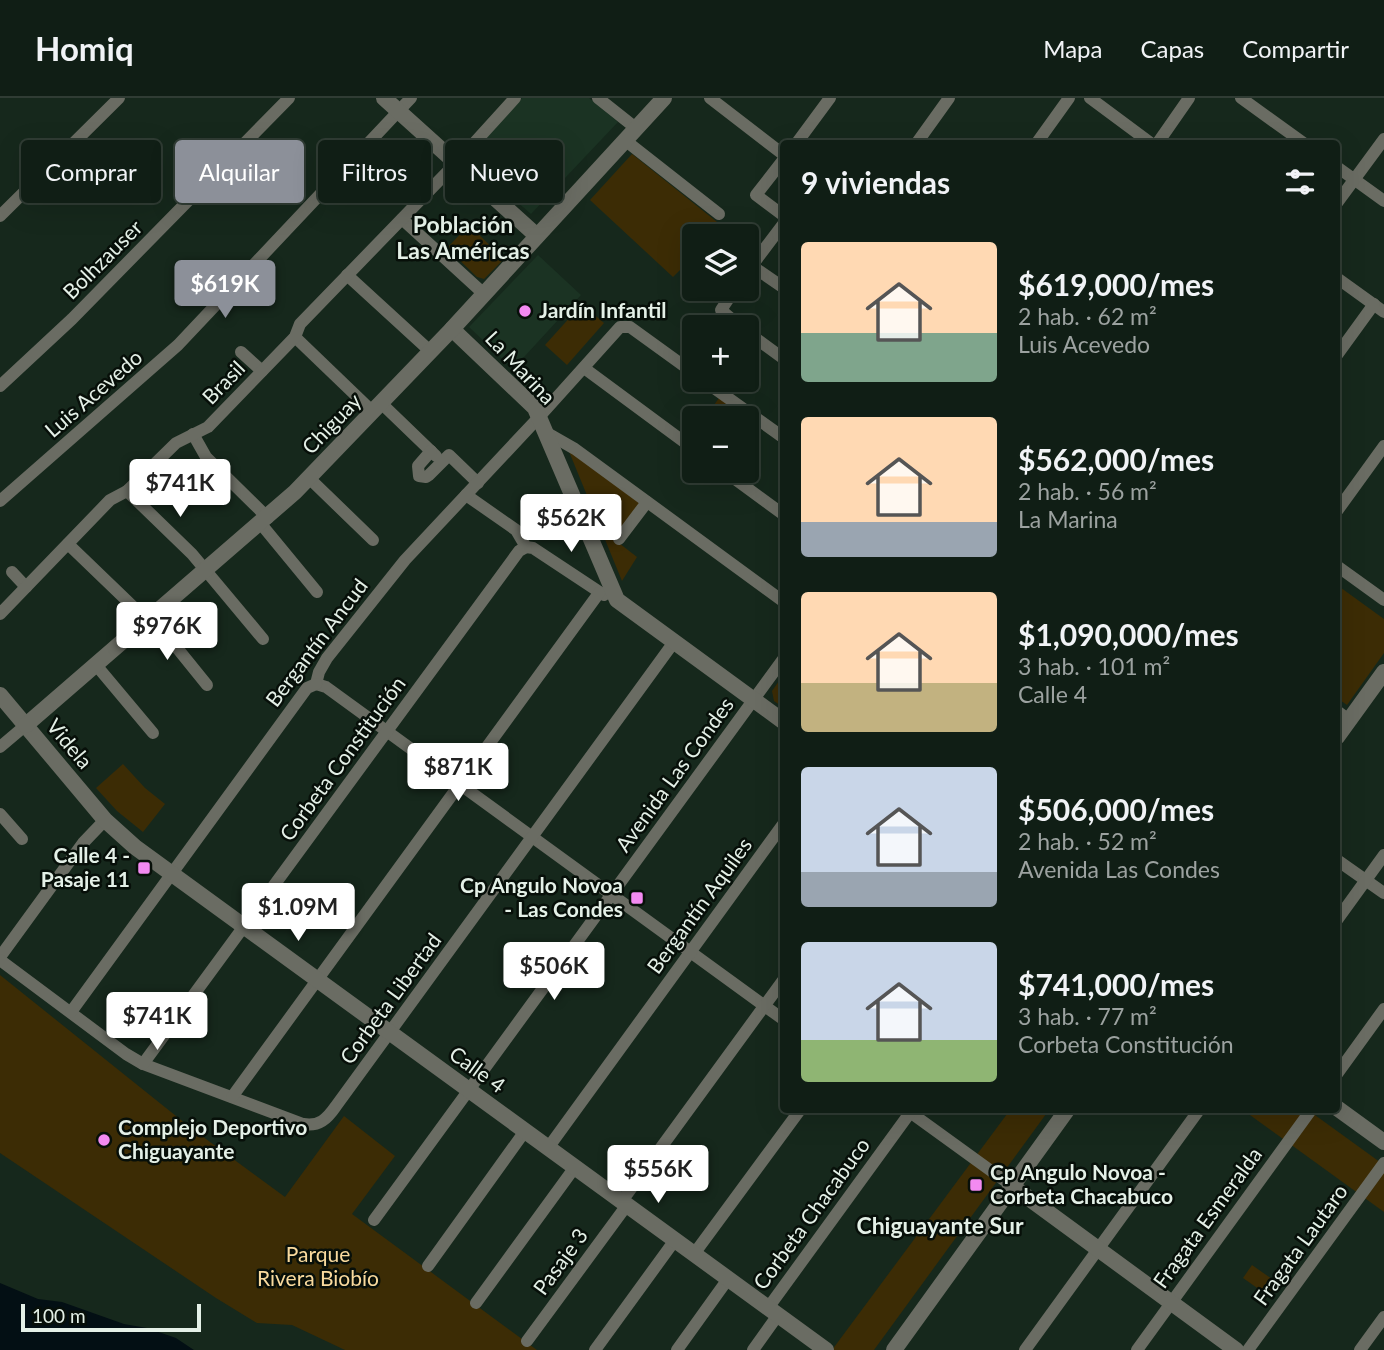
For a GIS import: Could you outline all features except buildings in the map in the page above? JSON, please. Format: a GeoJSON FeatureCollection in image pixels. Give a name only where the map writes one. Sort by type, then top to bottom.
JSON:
{"type":"FeatureCollection","features":[{"type":"Feature","properties":{"kind":"street"},"geometry":{"type":"LineString","coordinates":[[0,216],[119,98]]}},
{"type":"Feature","properties":{"kind":"street","name":"Bolhzauser"},"geometry":{"type":"LineString","coordinates":[[0,386],[72,318],[289,98]]}},
{"type":"Feature","properties":{"kind":"street"},"geometry":{"type":"LineString","coordinates":[[384,98],[445,153]]}},
{"type":"Feature","properties":{"kind":"street","name":"Luis Acevedo"},"geometry":{"type":"LineString","coordinates":[[0,501],[168,354],[411,98]]}},
{"type":"Feature","properties":{"kind":"street","name":"Brasil"},"geometry":{"type":"LineString","coordinates":[[477,140],[515,98]]}},
{"type":"Feature","properties":{"kind":"street"},"geometry":{"type":"LineString","coordinates":[[598,98],[632,135],[719,214]]}},
{"type":"Feature","properties":{"kind":"street","name":"Chiguay"},"geometry":{"type":"LineString","coordinates":[[0,747],[264,521],[309,478],[452,329],[664,98]]}},
{"type":"Feature","properties":{"kind":"street"},"geometry":{"type":"LineString","coordinates":[[710,98],[780,157]]}},
{"type":"Feature","properties":{"kind":"street"},"geometry":{"type":"LineString","coordinates":[[799,140],[830,98]]}},
{"type":"Feature","properties":{"kind":"street"},"geometry":{"type":"LineString","coordinates":[[919,140],[948,98]]}},
{"type":"Feature","properties":{"kind":"street"},"geometry":{"type":"LineString","coordinates":[[1039,140],[1069,98]]}},
{"type":"Feature","properties":{"kind":"street"},"geometry":{"type":"LineString","coordinates":[[1090,98],[1148,140]]}},
{"type":"Feature","properties":{"kind":"street"},"geometry":{"type":"LineString","coordinates":[[1157,140],[1189,98]]}},
{"type":"Feature","properties":{"kind":"street"},"geometry":{"type":"LineString","coordinates":[[1241,98],[1299,140]]}},
{"type":"Feature","properties":{"kind":"street"},"geometry":{"type":"LineString","coordinates":[[1340,199],[1384,139]]}},
{"type":"Feature","properties":{"kind":"street"},"geometry":{"type":"LineString","coordinates":[[780,164],[756,195],[780,213]]}},
{"type":"Feature","properties":{"kind":"street"},"geometry":{"type":"LineString","coordinates":[[1340,169],[1384,201]]}},
{"type":"Feature","properties":{"kind":"street","name":"Brasil"},"geometry":{"type":"LineString","coordinates":[[0,614],[110,500],[127,491],[176,443],[208,427],[295,337],[297,326],[445,174]]}},
{"type":"Feature","properties":{"kind":"street"},"geometry":{"type":"LineString","coordinates":[[500,203],[537,236]]}},
{"type":"Feature","properties":{"kind":"street"},"geometry":{"type":"LineString","coordinates":[[402,219],[484,294]]}},
{"type":"Feature","properties":{"kind":"street"},"geometry":{"type":"LineString","coordinates":[[759,257],[780,228]]}},
{"type":"Feature","properties":{"kind":"street"},"geometry":{"type":"LineString","coordinates":[[759,274],[780,286]]}},
{"type":"Feature","properties":{"kind":"street"},"geometry":{"type":"LineString","coordinates":[[347,275],[430,351]]}},
{"type":"Feature","properties":{"kind":"street"},"geometry":{"type":"LineString","coordinates":[[1340,280],[1379,308],[1340,352]]}},
{"type":"Feature","properties":{"kind":"street","name":"Bergantín Ancud"},"geometry":{"type":"LineString","coordinates":[[71,1012],[307,688],[316,684],[327,658],[396,570],[620,327],[630,327],[682,365]]}},
{"type":"Feature","properties":{"kind":"street","name":"La Marina"},"geometry":{"type":"LineString","coordinates":[[452,329],[523,395],[540,416],[607,595]]}},
{"type":"Feature","properties":{"kind":"street"},"geometry":{"type":"LineString","coordinates":[[295,337],[442,461]]}},
{"type":"Feature","properties":{"kind":"street"},"geometry":{"type":"LineString","coordinates":[[759,341],[780,356]]}},
{"type":"Feature","properties":{"kind":"street"},"geometry":{"type":"LineString","coordinates":[[241,352],[262,372]]}},
{"type":"Feature","properties":{"kind":"street"},"geometry":{"type":"LineString","coordinates":[[584,368],[682,440]]}},
{"type":"Feature","properties":{"kind":"street"},"geometry":{"type":"LineString","coordinates":[[720,392],[780,435]]}},
{"type":"Feature","properties":{"kind":"street"},"geometry":{"type":"LineString","coordinates":[[547,433],[575,449],[780,599]]}},
{"type":"Feature","properties":{"kind":"street"},"geometry":{"type":"LineString","coordinates":[[193,434],[206,457],[264,521],[317,592]]}},
{"type":"Feature","properties":{"kind":"street"},"geometry":{"type":"LineString","coordinates":[[1340,507],[1384,446]]}},
{"type":"Feature","properties":{"kind":"street"},"geometry":{"type":"LineString","coordinates":[[431,452],[418,466],[419,475],[422,477],[429,475],[449,455],[478,482]]}},
{"type":"Feature","properties":{"kind":"street"},"geometry":{"type":"LineString","coordinates":[[309,478],[373,540]]}},
{"type":"Feature","properties":{"kind":"street"},"geometry":{"type":"LineString","coordinates":[[740,483],[780,512]]}},
{"type":"Feature","properties":{"kind":"street"},"geometry":{"type":"LineString","coordinates":[[127,491],[192,554],[262,639]]}},
{"type":"Feature","properties":{"kind":"street","name":"La Marina"},"geometry":{"type":"LineString","coordinates":[[466,495],[516,530],[526,547],[533,548],[621,603],[780,719]]}},
{"type":"Feature","properties":{"kind":"street"},"geometry":{"type":"LineString","coordinates":[[619,539],[648,502]]}},
{"type":"Feature","properties":{"kind":"street"},"geometry":{"type":"LineString","coordinates":[[68,544],[150,619],[207,685]]}},
{"type":"Feature","properties":{"kind":"street","name":"Corbeta Constitución"},"geometry":{"type":"LineString","coordinates":[[143,1064],[519,551],[526,547]]}},
{"type":"Feature","properties":{"kind":"street"},"geometry":{"type":"LineString","coordinates":[[1340,568],[1384,600]]}},
{"type":"Feature","properties":{"kind":"street"},"geometry":{"type":"LineString","coordinates":[[12,572],[26,587]]}},
{"type":"Feature","properties":{"kind":"street"},"geometry":{"type":"LineString","coordinates":[[232,1097],[460,784],[607,595]]}},
{"type":"Feature","properties":{"kind":"street","name":"Corbeta Libertad"},"geometry":{"type":"LineString","coordinates":[[0,958],[143,1064],[307,1125],[322,1122],[390,1033],[674,642]]}},
{"type":"Feature","properties":{"kind":"street","name":"Avenida Las Condes"},"geometry":{"type":"LineString","coordinates":[[374,1220],[780,663]]}},
{"type":"Feature","properties":{"kind":"street"},"geometry":{"type":"LineString","coordinates":[[96,665],[153,733]]}},
{"type":"Feature","properties":{"kind":"street"},"geometry":{"type":"LineString","coordinates":[[1343,716],[1384,672]]}},
{"type":"Feature","properties":{"kind":"street"},"geometry":{"type":"LineString","coordinates":[[316,684],[326,687],[780,1017]]}},
{"type":"Feature","properties":{"kind":"street","name":"Videla"},"geometry":{"type":"LineString","coordinates":[[0,695],[106,820]]}},
{"type":"Feature","properties":{"kind":"street"},"geometry":{"type":"LineString","coordinates":[[0,814],[22,839]]}},
{"type":"Feature","properties":{"kind":"street"},"geometry":{"type":"LineString","coordinates":[[0,958],[83,843],[106,820]]}},
{"type":"Feature","properties":{"kind":"street","name":"Calle 4"},"geometry":{"type":"LineString","coordinates":[[106,820],[121,836],[171,874],[826,1350]]}},
{"type":"Feature","properties":{"kind":"street","name":"Bergantín Aquiles"},"geometry":{"type":"LineString","coordinates":[[548,1148],[780,828]]}},
{"type":"Feature","properties":{"kind":"street"},"geometry":{"type":"LineString","coordinates":[[1340,916],[1384,855]]}},
{"type":"Feature","properties":{"kind":"street"},"geometry":{"type":"LineString","coordinates":[[1340,862],[1384,894]]}},
{"type":"Feature","properties":{"kind":"street","name":"Pasaje 3"},"geometry":{"type":"LineString","coordinates":[[527,1341],[780,985]]}},
{"type":"Feature","properties":{"kind":"street"},"geometry":{"type":"LineString","coordinates":[[1340,1070],[1384,1009]]}},
{"type":"Feature","properties":{"kind":"street"},"geometry":{"type":"LineString","coordinates":[[1340,1110],[1384,1142]]}},
{"type":"Feature","properties":{"kind":"street"},"geometry":{"type":"LineString","coordinates":[[694,1254],[798,1113]]}},
{"type":"Feature","properties":{"kind":"street","name":"Corbeta Chacabuco"},"geometry":{"type":"LineString","coordinates":[[753,1350],[773,1311],[908,1113]]}},
{"type":"Feature","properties":{"kind":"street"},"geometry":{"type":"LineString","coordinates":[[914,1113],[1236,1350]]}},
{"type":"Feature","properties":{"kind":"street"},"geometry":{"type":"LineString","coordinates":[[894,1350],[1066,1113]]}},
{"type":"Feature","properties":{"kind":"street"},"geometry":{"type":"LineString","coordinates":[[1025,1350],[1197,1113]]}},
{"type":"Feature","properties":{"kind":"street","name":"Fragata Esmeralda"},"geometry":{"type":"LineString","coordinates":[[1137,1350],[1309,1113]]}},
{"type":"Feature","properties":{"kind":"street"},"geometry":{"type":"LineString","coordinates":[[428,1266],[525,1131]]}},
{"type":"Feature","properties":{"kind":"street","name":"Fragata Lautaro"},"geometry":{"type":"LineString","coordinates":[[1248,1350],[1384,1163]]}},
{"type":"Feature","properties":{"kind":"street"},"geometry":{"type":"LineString","coordinates":[[476,1303],[575,1167]]}},
{"type":"Feature","properties":{"kind":"street"},"geometry":{"type":"LineString","coordinates":[[595,1350],[675,1240]]}},
{"type":"Feature","properties":{"kind":"street"},"geometry":{"type":"LineString","coordinates":[[677,1350],[728,1279]]}},
{"type":"Feature","properties":{"kind":"street"},"geometry":{"type":"LineString","coordinates":[[1360,1350],[1384,1317]]}},
{"type":"Feature","properties":{"kind":"shaded area"},"geometry":{"type":"Polygon","coordinates":[[[522,98],[589,98],[618,122],[563,180],[563,140],[484,140],[522,98]]]}},
{"type":"Feature","properties":{"kind":"shaded area"},"geometry":{"type":"Polygon","coordinates":[[[518,203],[541,203],[531,214],[518,203]]]}},
{"type":"Feature","properties":{"kind":"shaded area","name":"Jardín Infantil"},"geometry":{"type":"Polygon","coordinates":[[[538,255],[581,295],[513,369],[469,327],[538,255]]]}},
{"type":"Feature","properties":{"kind":"shaded area"},"geometry":{"type":"Polygon","coordinates":[[[0,1283],[38,1299],[62,1302],[124,1324],[147,1328],[176,1338],[194,1350],[0,1350],[0,1283]]]}},
{"type":"Feature","properties":{"kind":"green space"},"geometry":{"type":"Polygon","coordinates":[[[632,154],[720,224],[682,224],[682,268],[673,277],[590,200],[632,154]]]}},
{"type":"Feature","properties":{"kind":"green space"},"geometry":{"type":"Polygon","coordinates":[[[469,225],[504,259],[484,279],[477,277],[447,248],[469,225]]]}},
{"type":"Feature","properties":{"kind":"green space"},"geometry":{"type":"Polygon","coordinates":[[[582,304],[604,323],[567,365],[545,345],[582,304]]]}},
{"type":"Feature","properties":{"kind":"green space"},"geometry":{"type":"Polygon","coordinates":[[[719,398],[730,406],[713,406],[719,398]]]}},
{"type":"Feature","properties":{"kind":"green space"},"geometry":{"type":"Polygon","coordinates":[[[568,449],[641,504],[615,540],[637,557],[622,581],[568,449]]]}},
{"type":"Feature","properties":{"kind":"green space"},"geometry":{"type":"Polygon","coordinates":[[[1340,587],[1384,619],[1384,653],[1347,705],[1340,700],[1340,587]]]}},
{"type":"Feature","properties":{"kind":"green space"},"geometry":{"type":"Polygon","coordinates":[[[780,680],[780,705],[774,701],[772,691],[780,680]]]}},
{"type":"Feature","properties":{"kind":"green space"},"geometry":{"type":"Polygon","coordinates":[[[123,764],[145,788],[165,804],[143,832],[117,811],[96,788],[123,764]]]}},
{"type":"Feature","properties":{"kind":"green space","name":"Parque Rivera Biobío"},"geometry":{"type":"Polygon","coordinates":[[[0,975],[191,1128],[285,1197],[344,1116],[395,1156],[352,1214],[537,1350],[345,1350],[292,1325],[257,1323],[0,1153],[0,975]]]}},
{"type":"Feature","properties":{"kind":"green space"},"geometry":{"type":"Polygon","coordinates":[[[1008,1113],[1047,1113],[874,1350],[832,1350],[1008,1113]]]}},
{"type":"Feature","properties":{"kind":"green space"},"geometry":{"type":"Polygon","coordinates":[[[1247,1113],[1312,1113],[1384,1165],[1384,1212],[1247,1113]]]}},
{"type":"Feature","properties":{"kind":"green space"},"geometry":{"type":"Polygon","coordinates":[[[1252,1265],[1279,1284],[1270,1297],[1243,1278],[1252,1265]]]}},
{"type":"Feature","properties":{"kind":"place","name":"Jardín Infantil"},"geometry":{"type":"Point","coordinates":[525,311]}},
{"type":"Feature","properties":{"kind":"place","name":"Calle 4 - Pasaje 11"},"geometry":{"type":"Point","coordinates":[144,868]}},
{"type":"Feature","properties":{"kind":"place","name":"Cp Angulo Novoa - Las Condes"},"geometry":{"type":"Point","coordinates":[637,898]}},
{"type":"Feature","properties":{"kind":"place","name":"Complejo Deportivo Chiguayante"},"geometry":{"type":"Point","coordinates":[104,1140]}},
{"type":"Feature","properties":{"kind":"place","name":"Cp Angulo Novoa - Corbeta Chacabuco"},"geometry":{"type":"Point","coordinates":[976,1185]}},
{"type":"Feature","properties":{"kind":"district","name":"Población Las Américas"},"geometry":{"type":"Point","coordinates":[463,238]}},
{"type":"Feature","properties":{"kind":"district","name":"Chiguayante Sur"},"geometry":{"type":"Point","coordinates":[940,1226]}}]}
